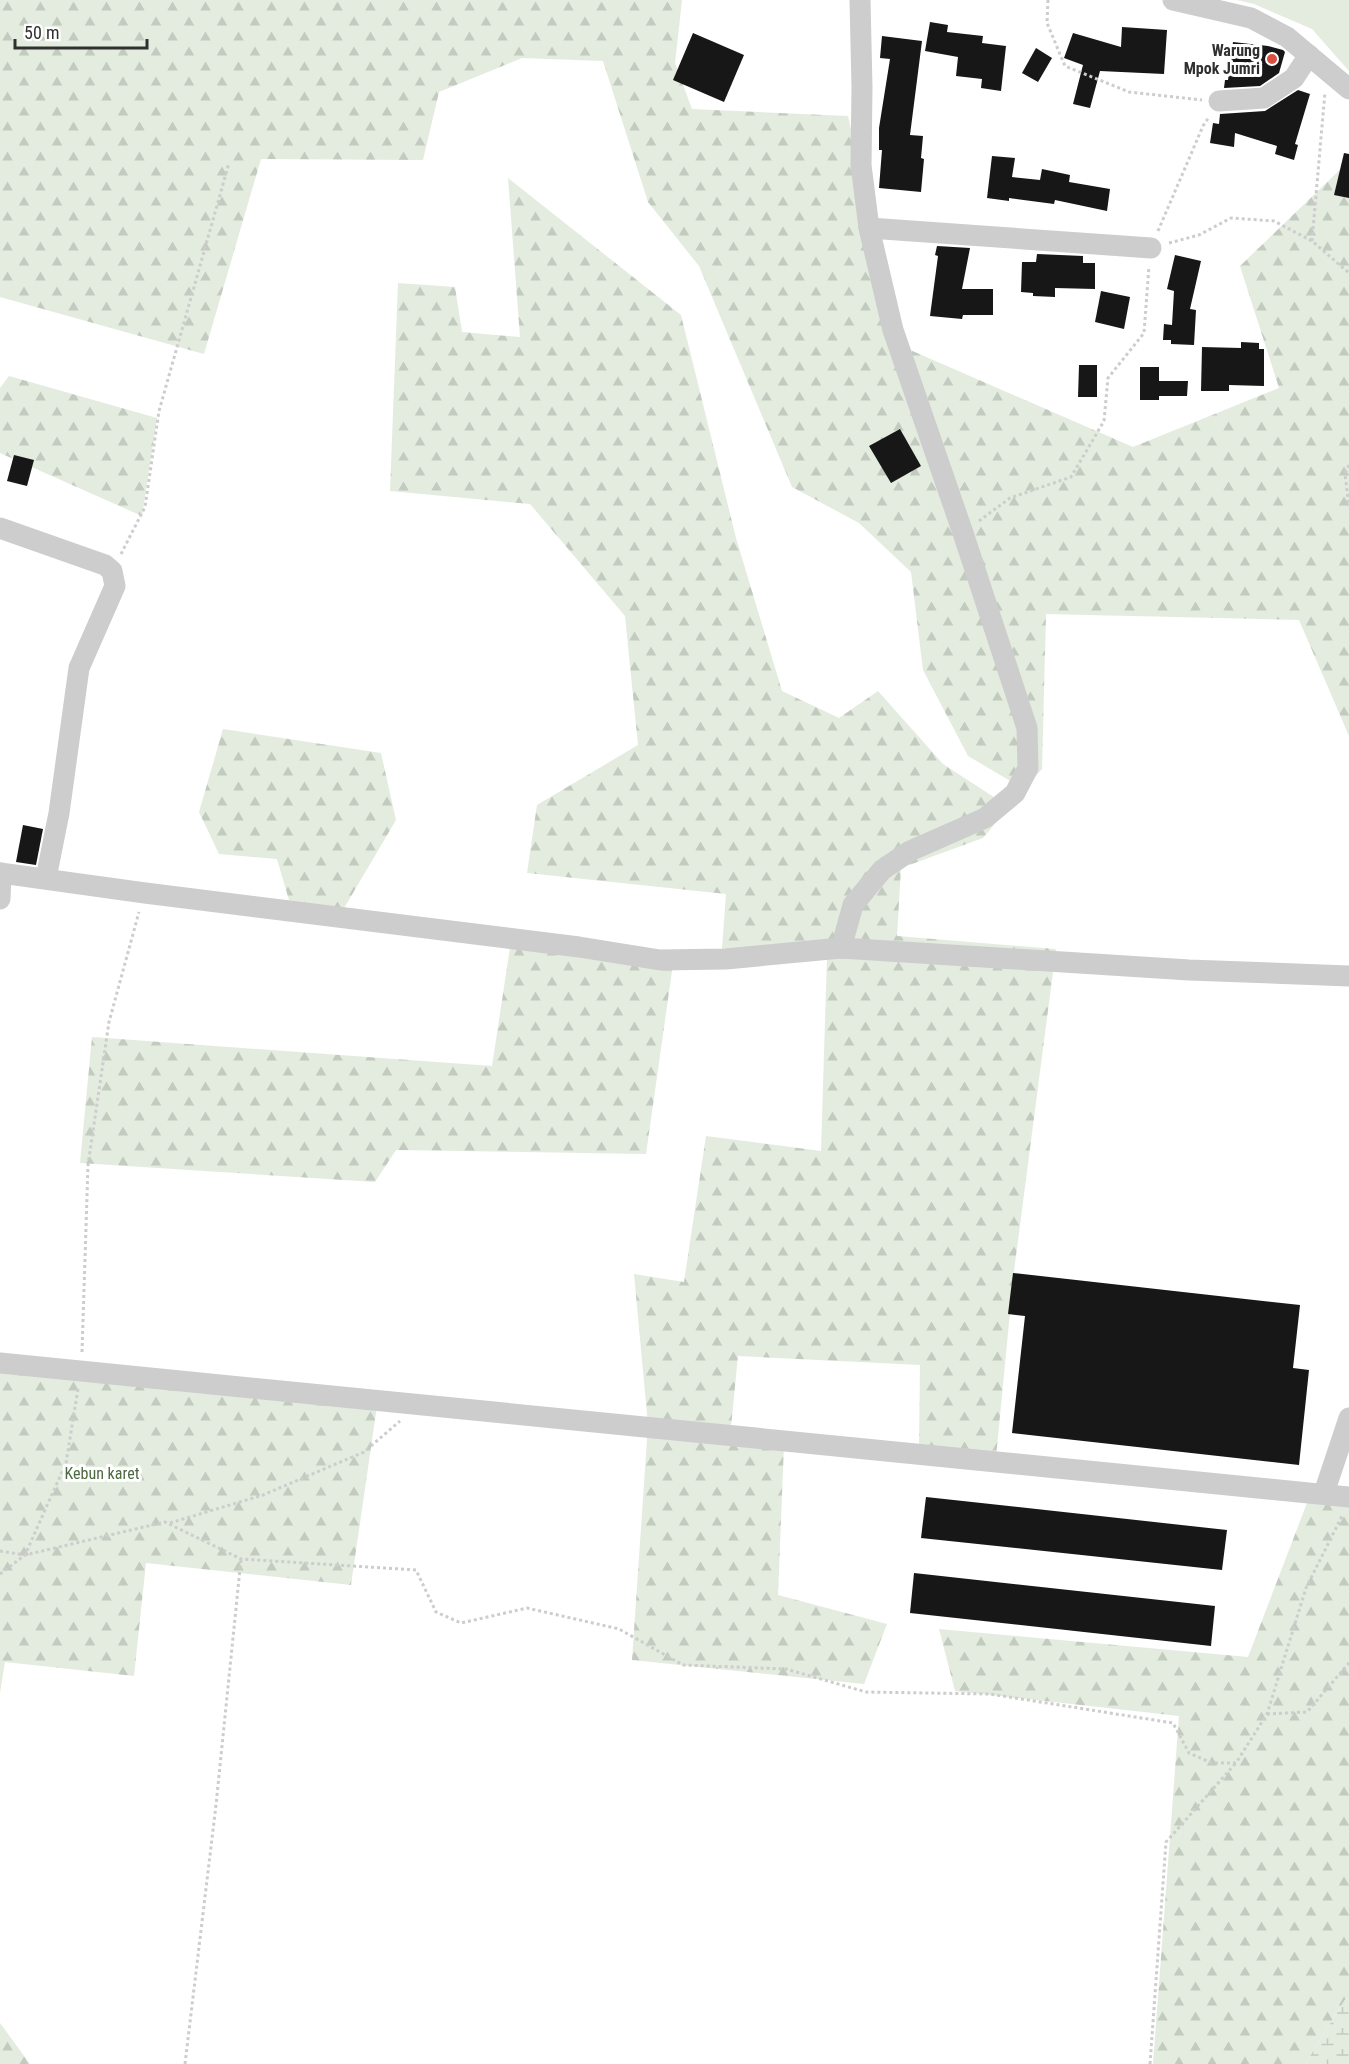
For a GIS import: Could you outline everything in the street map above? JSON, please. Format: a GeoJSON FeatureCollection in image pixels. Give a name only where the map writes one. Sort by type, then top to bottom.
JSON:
{"type":"FeatureCollection","features":[{"type":"Feature","properties":{"kind":"street"},"geometry":{"type":"LineString","coordinates":[[841,948],[853,906],[882,870],[910,851],[985,818],[1016,793],[1028,768],[1027,728],[894,330],[868,228],[861,165],[860,0]]}},
{"type":"Feature","properties":{"kind":"street"},"geometry":{"type":"LineString","coordinates":[[1173,0],[1251,18],[1287,37],[1349,89]]}},
{"type":"Feature","properties":{"kind":"street"},"geometry":{"type":"LineString","coordinates":[[1219,101],[1264,98],[1294,78],[1310,55]]}},
{"type":"Feature","properties":{"kind":"street"},"geometry":{"type":"LineString","coordinates":[[868,228],[1150,248]]}},
{"type":"Feature","properties":{"kind":"street"},"geometry":{"type":"LineString","coordinates":[[0,528],[105,566],[112,571],[115,586],[79,668],[59,813],[46,878]]}},
{"type":"Feature","properties":{"kind":"street"},"geometry":{"type":"LineString","coordinates":[[0,899],[1,873],[579,947],[660,960],[726,960],[841,948],[1189,970],[1349,976]]}},
{"type":"Feature","properties":{"kind":"street"},"geometry":{"type":"LineString","coordinates":[[0,1363],[418,1406],[1324,1493],[1346,1505]]}},
{"type":"Feature","properties":{"kind":"street"},"geometry":{"type":"LineString","coordinates":[[1324,1493],[1349,1418]]}},
{"type":"Feature","properties":{"kind":"path"},"geometry":{"type":"LineString","coordinates":[[963,533],[1010,498],[1071,477],[1104,421],[1108,378],[1144,333],[1150,248],[1203,126],[1219,101],[1129,93],[1065,66],[1047,23],[1048,0]]}},
{"type":"Feature","properties":{"kind":"path"},"geometry":{"type":"LineString","coordinates":[[1312,242],[1327,69]]}},
{"type":"Feature","properties":{"kind":"path"},"geometry":{"type":"LineString","coordinates":[[112,571],[145,507],[159,411],[230,163]]}},
{"type":"Feature","properties":{"kind":"path"},"geometry":{"type":"LineString","coordinates":[[1150,248],[1199,235],[1231,218],[1274,221],[1312,242],[1349,273]]}},
{"type":"Feature","properties":{"kind":"path"},"geometry":{"type":"LineString","coordinates":[[1349,465],[1345,474],[1349,506]]}},
{"type":"Feature","properties":{"kind":"path"},"geometry":{"type":"LineString","coordinates":[[0,1574],[25,1555],[66,1463],[81,1372],[88,1165],[109,1023],[145,893]]}},
{"type":"Feature","properties":{"kind":"path"},"geometry":{"type":"LineString","coordinates":[[168,1524],[263,1495],[364,1452],[418,1406]]}},
{"type":"Feature","properties":{"kind":"path"},"geometry":{"type":"LineString","coordinates":[[1150,2064],[1166,1842],[1236,1763],[1267,1714],[1306,1588],[1346,1505]]}},
{"type":"Feature","properties":{"kind":"path"},"geometry":{"type":"LineString","coordinates":[[0,1551],[25,1555],[165,1522],[241,1559],[416,1569],[436,1612],[461,1623],[527,1608],[619,1629],[683,1665],[786,1669],[866,1692],[990,1694],[1173,1722],[1189,1753],[1212,1763],[1236,1763]]}},
{"type":"Feature","properties":{"kind":"path"},"geometry":{"type":"LineString","coordinates":[[185,2064],[216,1805],[241,1559]]}},
{"type":"Feature","properties":{"kind":"path"},"geometry":{"type":"LineString","coordinates":[[1267,1714],[1307,1712],[1349,1663]]}},
{"type":"Feature","properties":{"kind":"green space"},"geometry":{"type":"Polygon","coordinates":[[[0,0],[682,0],[675,63],[692,109],[848,116],[901,346],[1133,447],[1279,388],[1240,266],[1349,161],[1349,736],[1299,620],[1046,614],[1042,769],[1024,789],[968,756],[923,670],[911,572],[859,523],[792,487],[699,266],[648,202],[603,61],[522,58],[439,92],[423,160],[261,159],[204,354],[0,297],[0,0]]]}},
{"type":"Feature","properties":{"kind":"green space"},"geometry":{"type":"Polygon","coordinates":[[[1237,0],[1349,0],[1349,71],[1312,29],[1254,4],[1237,0]]]}},
{"type":"Feature","properties":{"kind":"green space"},"geometry":{"type":"Polygon","coordinates":[[[508,178],[681,315],[736,538],[782,691],[839,718],[878,691],[943,764],[1009,807],[983,838],[901,868],[897,936],[1056,949],[1014,1271],[996,1457],[919,1449],[920,1365],[738,1356],[730,1437],[784,1444],[778,1595],[887,1624],[864,1684],[632,1660],[648,1425],[634,1274],[684,1282],[706,1136],[821,1151],[827,957],[721,962],[726,894],[527,873],[537,805],[638,745],[625,616],[530,504],[390,491],[398,283],[455,287],[462,332],[520,337],[508,178]]]}},
{"type":"Feature","properties":{"kind":"green space"},"geometry":{"type":"Polygon","coordinates":[[[9,376],[157,418],[142,516],[0,453],[0,388],[9,376]]]}},
{"type":"Feature","properties":{"kind":"green space"},"geometry":{"type":"Polygon","coordinates":[[[223,729],[381,753],[396,820],[343,910],[291,907],[277,859],[219,854],[199,812],[223,729]]]}},
{"type":"Feature","properties":{"kind":"green space"},"geometry":{"type":"Polygon","coordinates":[[[511,941],[673,964],[646,1154],[396,1150],[375,1182],[80,1163],[92,1037],[492,1066],[511,941]]]}},
{"type":"Feature","properties":{"kind":"green space","name":"Kebun karet"},"geometry":{"type":"Polygon","coordinates":[[[0,1362],[378,1399],[351,1585],[146,1563],[134,1676],[5,1662],[0,1693],[0,1362]]]}},
{"type":"Feature","properties":{"kind":"green space"},"geometry":{"type":"Polygon","coordinates":[[[1312,1490],[1349,1495],[1349,1998],[1345,2000],[1305,2064],[1153,2064],[1179,1716],[955,1691],[939,1629],[1248,1657],[1312,1490]]]}},
{"type":"Feature","properties":{"kind":"green space"},"geometry":{"type":"Polygon","coordinates":[[[1349,1998],[1349,2064],[1305,2064],[1345,2000],[1349,1998]]]}},
{"type":"Feature","properties":{"kind":"green space"},"geometry":{"type":"Polygon","coordinates":[[[0,2023],[30,2064],[0,2064],[0,2023]]]}},
{"type":"Feature","properties":{"kind":"building"},"geometry":{"type":"Polygon","coordinates":[[[930,22],[948,25],[947,32],[983,36],[982,43],[1006,46],[1001,91],[981,88],[982,79],[956,76],[958,57],[925,51],[930,22]]]}},
{"type":"Feature","properties":{"kind":"building"},"geometry":{"type":"Polygon","coordinates":[[[1122,27],[1167,30],[1164,74],[1100,71],[1090,108],[1073,104],[1083,65],[1064,58],[1073,33],[1121,47],[1122,27]]]}},
{"type":"Feature","properties":{"kind":"building"},"geometry":{"type":"Polygon","coordinates":[[[693,33],[744,55],[724,102],[673,80],[693,33]]]}},
{"type":"Feature","properties":{"kind":"building"},"geometry":{"type":"Polygon","coordinates":[[[882,36],[922,41],[910,135],[923,136],[921,158],[924,159],[921,192],[879,188],[882,150],[879,150],[879,128],[890,59],[880,58],[882,36]]]}},
{"type":"Feature","properties":{"kind":"building"},"geometry":{"type":"Polygon","coordinates":[[[1233,42],[1283,50],[1285,52],[1279,73],[1260,86],[1224,88],[1225,80],[1228,80],[1233,42]]]}},
{"type":"Feature","properties":{"kind":"building"},"geometry":{"type":"Polygon","coordinates":[[[1036,48],[1052,58],[1038,82],[1022,73],[1036,48]]]}},
{"type":"Feature","properties":{"kind":"building"},"geometry":{"type":"Polygon","coordinates":[[[1298,90],[1310,94],[1295,144],[1298,145],[1294,160],[1275,154],[1277,146],[1235,133],[1234,147],[1210,143],[1213,123],[1219,124],[1220,114],[1265,111],[1298,90]]]}},
{"type":"Feature","properties":{"kind":"building"},"geometry":{"type":"Polygon","coordinates":[[[1344,153],[1349,154],[1349,198],[1334,195],[1344,153]]]}},
{"type":"Feature","properties":{"kind":"building"},"geometry":{"type":"Polygon","coordinates":[[[992,156],[1015,158],[1012,177],[1040,180],[1042,169],[1070,175],[1069,182],[1110,189],[1107,211],[1055,200],[1054,204],[1009,198],[1009,201],[987,198],[992,156]]]}},
{"type":"Feature","properties":{"kind":"building"},"geometry":{"type":"Polygon","coordinates":[[[937,246],[970,248],[962,289],[993,289],[993,315],[963,315],[962,319],[930,316],[938,256],[935,255],[937,246]]]}},
{"type":"Feature","properties":{"kind":"building"},"geometry":{"type":"Polygon","coordinates":[[[1037,254],[1083,256],[1083,263],[1095,263],[1095,289],[1055,288],[1055,297],[1033,296],[1033,293],[1021,292],[1022,262],[1036,262],[1037,254]]]}},
{"type":"Feature","properties":{"kind":"building"},"geometry":{"type":"Polygon","coordinates":[[[1175,255],[1201,261],[1190,309],[1196,310],[1194,345],[1171,344],[1171,340],[1163,340],[1164,324],[1172,325],[1174,291],[1167,289],[1175,255]]]}},
{"type":"Feature","properties":{"kind":"building"},"geometry":{"type":"Polygon","coordinates":[[[1101,291],[1130,297],[1124,329],[1095,322],[1101,291]]]}},
{"type":"Feature","properties":{"kind":"building"},"geometry":{"type":"Polygon","coordinates":[[[1241,342],[1259,343],[1259,349],[1264,349],[1264,386],[1229,385],[1229,391],[1201,391],[1202,347],[1241,348],[1241,342]]]}},
{"type":"Feature","properties":{"kind":"building"},"geometry":{"type":"Polygon","coordinates":[[[1079,365],[1097,365],[1097,397],[1078,397],[1079,365]]]}},
{"type":"Feature","properties":{"kind":"building"},"geometry":{"type":"Polygon","coordinates":[[[1140,367],[1159,367],[1159,381],[1188,381],[1187,396],[1159,396],[1159,400],[1140,400],[1140,367]]]}},
{"type":"Feature","properties":{"kind":"building"},"geometry":{"type":"Polygon","coordinates":[[[900,429],[921,466],[891,483],[869,446],[900,429]]]}},
{"type":"Feature","properties":{"kind":"building"},"geometry":{"type":"Polygon","coordinates":[[[14,455],[34,460],[27,486],[7,481],[14,455]]]}},
{"type":"Feature","properties":{"kind":"building"},"geometry":{"type":"Polygon","coordinates":[[[23,825],[43,829],[36,865],[16,862],[23,825]]]}},
{"type":"Feature","properties":{"kind":"building"},"geometry":{"type":"Polygon","coordinates":[[[1013,1273],[1300,1305],[1293,1368],[1309,1370],[1299,1465],[1012,1433],[1025,1316],[1008,1314],[1013,1273]]]}},
{"type":"Feature","properties":{"kind":"building"},"geometry":{"type":"Polygon","coordinates":[[[926,1497],[1227,1530],[1222,1570],[921,1538],[926,1497]]]}},
{"type":"Feature","properties":{"kind":"building"},"geometry":{"type":"Polygon","coordinates":[[[914,1573],[1215,1606],[1211,1646],[910,1613],[914,1573]]]}},
{"type":"Feature","properties":{"kind":"place","name":"Warung Mpok Jumri"},"geometry":{"type":"Point","coordinates":[1272,59]}}]}
